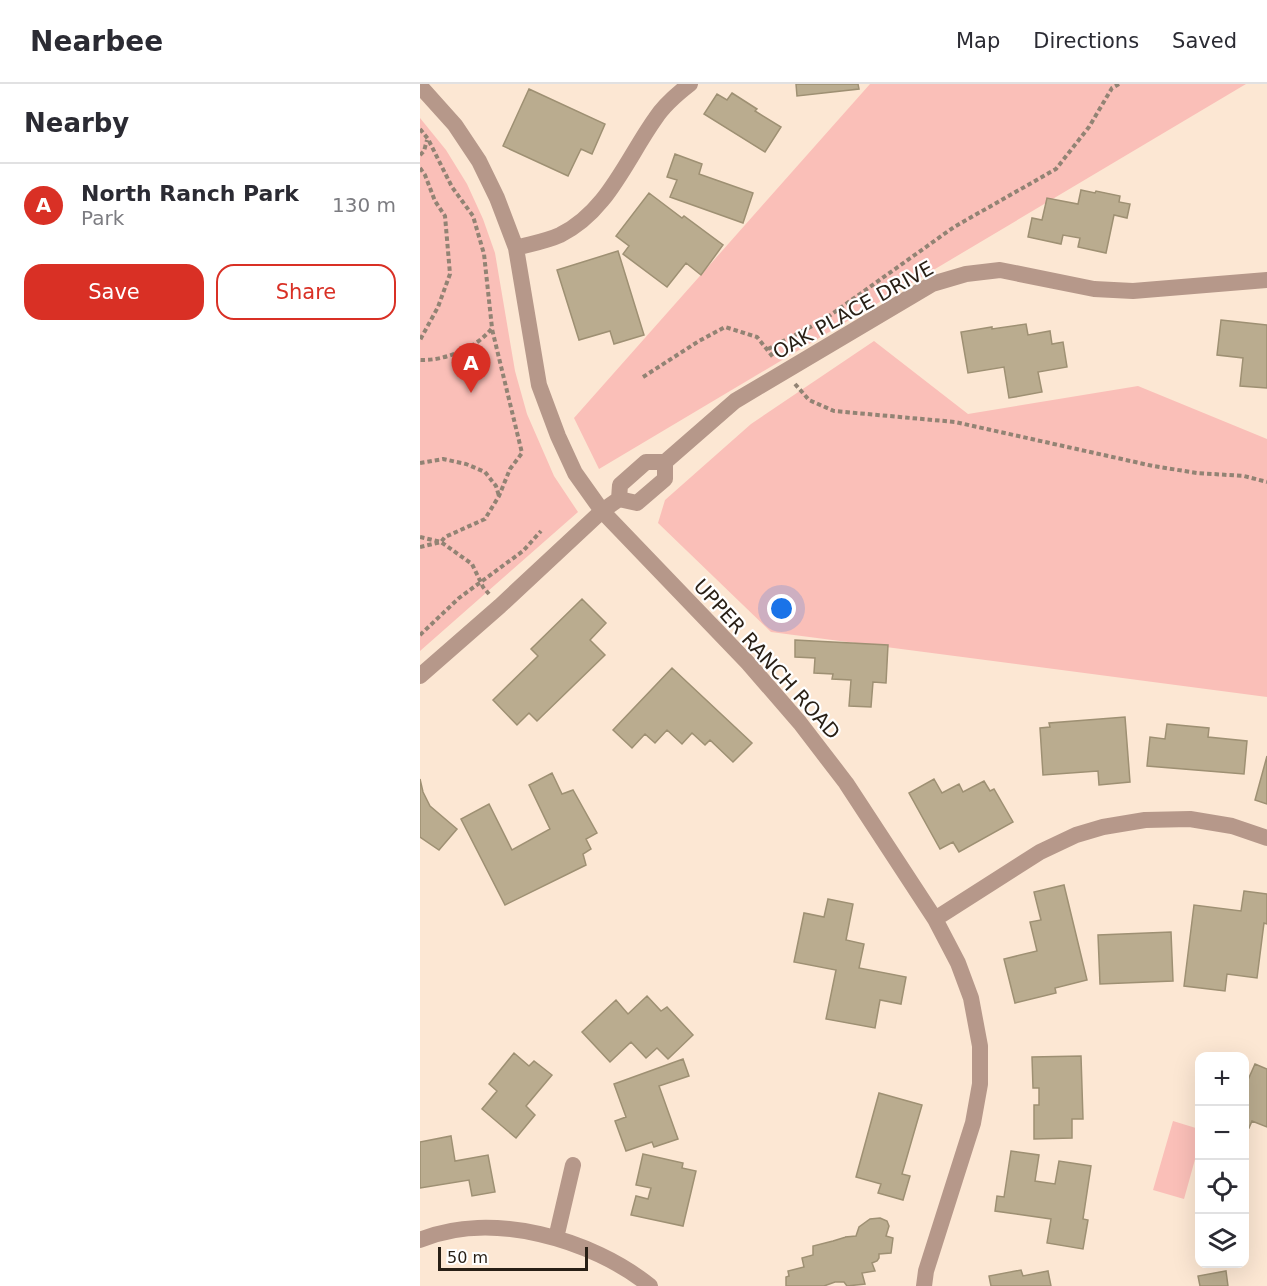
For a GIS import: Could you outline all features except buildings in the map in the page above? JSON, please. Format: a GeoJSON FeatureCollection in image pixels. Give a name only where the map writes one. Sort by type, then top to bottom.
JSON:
{"type":"FeatureCollection","features":[{"type":"Feature","properties":{"kind":"street"},"geometry":{"type":"LineString","coordinates":[[516,248],[560,235],[585,219],[606,196],[655,118],[673,97],[690,84]]}},
{"type":"Feature","properties":{"kind":"street","name":"UPPER RANCH ROAD"},"geometry":{"type":"LineString","coordinates":[[420,86],[455,125],[479,161],[497,198],[516,248],[539,385],[558,436],[575,472],[602,511],[748,663],[800,723],[846,783],[935,919],[958,963],[971,998],[980,1046],[980,1084],[973,1123],[926,1271],[924,1286]]}},
{"type":"Feature","properties":{"kind":"street","name":"OAK PLACE DRIVE"},"geometry":{"type":"LineString","coordinates":[[619,499],[620,485],[646,462],[665,462],[735,401],[932,284],[966,274],[1000,270],[1094,289],[1133,291],[1267,280]]}},
{"type":"Feature","properties":{"kind":"street","name":"OAK PLACE DRIVE"},"geometry":{"type":"LineString","coordinates":[[420,676],[500,606],[602,511],[619,499],[637,503],[665,479],[665,462]]}},
{"type":"Feature","properties":{"kind":"street"},"geometry":{"type":"LineString","coordinates":[[935,919],[1040,852],[1076,835],[1103,827],[1145,820],[1190,819],[1232,826],[1267,838]]}},
{"type":"Feature","properties":{"kind":"street"},"geometry":{"type":"LineString","coordinates":[[556,1238],[573,1165]]}},
{"type":"Feature","properties":{"kind":"street"},"geometry":{"type":"LineString","coordinates":[[420,1240],[457,1229],[486,1227],[526,1232],[588,1248],[617,1263],[650,1286]]}},
{"type":"Feature","properties":{"kind":"path"},"geometry":{"type":"LineString","coordinates":[[768,349],[822,321],[954,227],[1056,169],[1089,127],[1112,88],[1119,84]]}},
{"type":"Feature","properties":{"kind":"path"},"geometry":{"type":"LineString","coordinates":[[420,129],[428,139],[452,187],[473,216],[484,254],[492,328],[522,453],[510,469],[499,496],[485,519],[445,537],[441,542],[420,547]]}},
{"type":"Feature","properties":{"kind":"path"},"geometry":{"type":"LineString","coordinates":[[420,155],[428,139]]}},
{"type":"Feature","properties":{"kind":"path"},"geometry":{"type":"LineString","coordinates":[[420,168],[435,201],[445,216],[450,274],[438,307],[420,340]]}},
{"type":"Feature","properties":{"kind":"path"},"geometry":{"type":"LineString","coordinates":[[643,377],[725,327],[757,337],[784,373],[809,400],[834,411],[955,422],[1153,465],[1197,473],[1244,476],[1267,482]]}},
{"type":"Feature","properties":{"kind":"path"},"geometry":{"type":"LineString","coordinates":[[420,360],[432,361],[450,357],[486,335],[492,328]]}},
{"type":"Feature","properties":{"kind":"path"},"geometry":{"type":"LineString","coordinates":[[420,463],[442,459],[466,464],[485,472],[496,486],[499,496]]}},
{"type":"Feature","properties":{"kind":"path"},"geometry":{"type":"LineString","coordinates":[[420,635],[459,598],[523,551],[541,531]]}},
{"type":"Feature","properties":{"kind":"path"},"geometry":{"type":"LineString","coordinates":[[420,537],[441,542],[472,564],[480,582],[500,606]]}},
{"type":"Feature","properties":{"kind":"shaded area"},"geometry":{"type":"Polygon","coordinates":[[[870,84],[1246,84],[599,469],[574,418],[870,84]]]}},
{"type":"Feature","properties":{"kind":"shaded area"},"geometry":{"type":"Polygon","coordinates":[[[420,118],[446,150],[467,184],[483,219],[495,253],[515,371],[527,414],[554,476],[578,512],[420,651],[420,118]]]}},
{"type":"Feature","properties":{"kind":"shaded area"},"geometry":{"type":"Polygon","coordinates":[[[874,341],[968,414],[1138,386],[1267,439],[1267,697],[771,632],[658,523],[665,500],[751,424],[874,341]]]}},
{"type":"Feature","properties":{"kind":"shaded area"},"geometry":{"type":"Polygon","coordinates":[[[1173,1121],[1195,1128],[1195,1159],[1184,1199],[1153,1190],[1173,1121]]]}},
{"type":"Feature","properties":{"kind":"place","name":"North Ranch Park"},"geometry":{"type":"Point","coordinates":[471,393]}}]}
